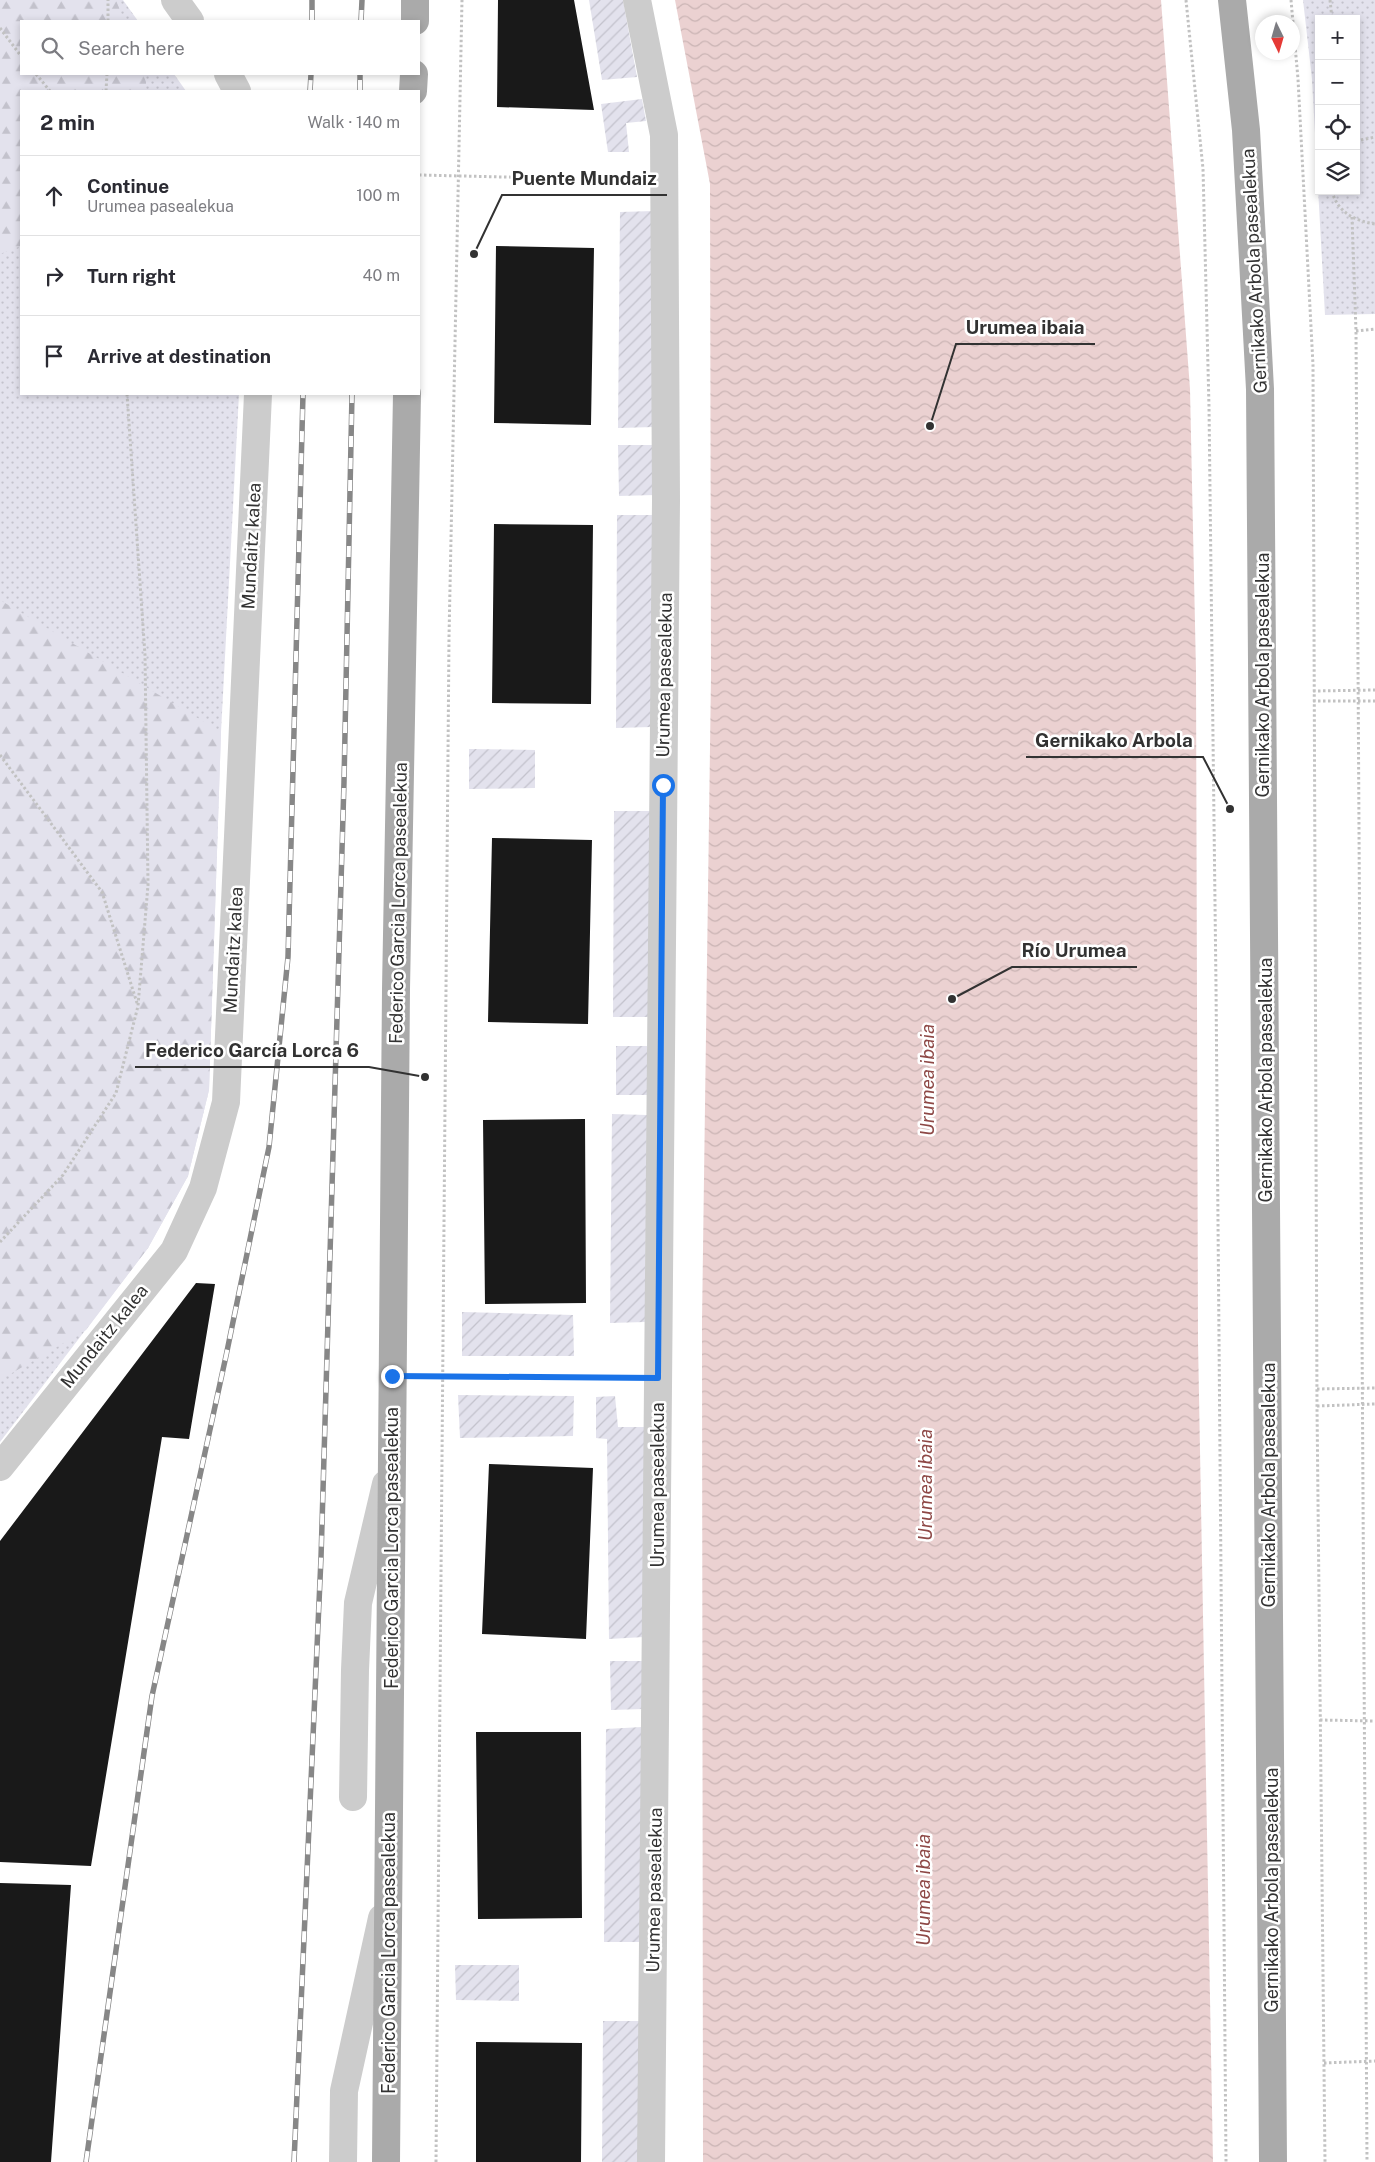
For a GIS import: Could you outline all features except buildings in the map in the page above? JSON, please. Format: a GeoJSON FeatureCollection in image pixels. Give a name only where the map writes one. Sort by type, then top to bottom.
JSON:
{"type":"FeatureCollection","features":[{"type":"Feature","properties":{"kind":"main road"},"geometry":{"type":"LineString","coordinates":[[415,0],[415,20]]}},
{"type":"Feature","properties":{"kind":"main road","name":"Gernikako Arbola pasealekua"},"geometry":{"type":"LineString","coordinates":[[1232,0],[1246,130],[1260,389],[1273,2162]]}},
{"type":"Feature","properties":{"kind":"main road"},"geometry":{"type":"LineString","coordinates":[[413,90],[414,75]]}},
{"type":"Feature","properties":{"kind":"main road","name":"Federico Garcia Lorca pasealekua"},"geometry":{"type":"LineString","coordinates":[[386,2162],[396,979],[407,395]]}},
{"type":"Feature","properties":{"kind":"street"},"geometry":{"type":"LineString","coordinates":[[175,0],[189,20]]}},
{"type":"Feature","properties":{"kind":"street","name":"Urumea pasealekua"},"geometry":{"type":"LineString","coordinates":[[637,0],[664,135],[666,500],[651,2162]]}},
{"type":"Feature","properties":{"kind":"street"},"geometry":{"type":"LineString","coordinates":[[229,75],[236,90]]}},
{"type":"Feature","properties":{"kind":"street","name":"Mundaitz kalea"},"geometry":{"type":"LineString","coordinates":[[0,1467],[174,1250],[203,1188],[226,1102],[258,395]]}},
{"type":"Feature","properties":{"kind":"street"},"geometry":{"type":"LineString","coordinates":[[353,1797],[358,1603],[392,1460]]}},
{"type":"Feature","properties":{"kind":"street"},"geometry":{"type":"LineString","coordinates":[[343,2162],[344,2091],[388,1890]]}},
{"type":"Feature","properties":{"kind":"path"},"geometry":{"type":"LineString","coordinates":[[108,0],[108,20]]}},
{"type":"Feature","properties":{"kind":"path"},"geometry":{"type":"LineString","coordinates":[[436,2162],[449,657],[462,0]]}},
{"type":"Feature","properties":{"kind":"path"},"geometry":{"type":"LineString","coordinates":[[1186,0],[1203,169],[1210,407],[1217,996],[1226,2162]]}},
{"type":"Feature","properties":{"kind":"path"},"geometry":{"type":"LineString","coordinates":[[1291,0],[1298,78],[1313,365],[1317,1406],[1325,2162]]}},
{"type":"Feature","properties":{"kind":"path"},"geometry":{"type":"LineString","coordinates":[[1330,0],[1332,15]]}},
{"type":"Feature","properties":{"kind":"path"},"geometry":{"type":"LineString","coordinates":[[0,28],[20,55]]}},
{"type":"Feature","properties":{"kind":"path"},"geometry":{"type":"LineString","coordinates":[[37,75],[49,90]]}},
{"type":"Feature","properties":{"kind":"path"},"geometry":{"type":"LineString","coordinates":[[106,90],[107,75]]}},
{"type":"Feature","properties":{"kind":"path"},"geometry":{"type":"LineString","coordinates":[[1360,139],[1375,137]]}},
{"type":"Feature","properties":{"kind":"path"},"geometry":{"type":"LineString","coordinates":[[420,176],[664,180]]}},
{"type":"Feature","properties":{"kind":"path"},"geometry":{"type":"LineString","coordinates":[[1334,195],[1341,209],[1352,217],[1375,224]]}},
{"type":"Feature","properties":{"kind":"path"},"geometry":{"type":"LineString","coordinates":[[1352,217],[1356,331],[1366,2162]]}},
{"type":"Feature","properties":{"kind":"path"},"geometry":{"type":"LineString","coordinates":[[1356,331],[1375,330]]}},
{"type":"Feature","properties":{"kind":"path"},"geometry":{"type":"LineString","coordinates":[[0,1242],[63,1175],[116,1093],[138,1006],[148,885],[145,655],[126,395]]}},
{"type":"Feature","properties":{"kind":"path"},"geometry":{"type":"LineString","coordinates":[[1314,691],[1375,690]]}},
{"type":"Feature","properties":{"kind":"path"},"geometry":{"type":"LineString","coordinates":[[1313,701],[1375,701]]}},
{"type":"Feature","properties":{"kind":"path"},"geometry":{"type":"LineString","coordinates":[[0,756],[102,892],[138,1006]]}},
{"type":"Feature","properties":{"kind":"path"},"geometry":{"type":"LineString","coordinates":[[392,1376],[658,1378]]}},
{"type":"Feature","properties":{"kind":"path"},"geometry":{"type":"LineString","coordinates":[[1317,1389],[1375,1388]]}},
{"type":"Feature","properties":{"kind":"path"},"geometry":{"type":"LineString","coordinates":[[1317,1406],[1375,1404]]}},
{"type":"Feature","properties":{"kind":"path"},"geometry":{"type":"LineString","coordinates":[[1320,1720],[1375,1721]]}},
{"type":"Feature","properties":{"kind":"path"},"geometry":{"type":"LineString","coordinates":[[1324,2063],[1375,2060]]}},
{"type":"Feature","properties":{"kind":"green space"},"geometry":{"type":"Polygon","coordinates":[[[0,0],[123,0],[137,20],[20,20],[20,75],[175,75],[185,90],[20,90],[20,395],[239,395],[221,732],[209,1090],[188,1176],[148,1248],[0,1442],[0,0]]]}},
{"type":"Feature","properties":{"kind":"green space"},"geometry":{"type":"Polygon","coordinates":[[[0,0],[116,0],[124,20],[20,20],[20,75],[143,75],[146,90],[20,90],[20,246],[0,254],[0,0]]]}},
{"type":"Feature","properties":{"kind":"green space"},"geometry":{"type":"Polygon","coordinates":[[[589,0],[623,0],[637,77],[602,80],[589,0]]]}},
{"type":"Feature","properties":{"kind":"green space"},"geometry":{"type":"Polygon","coordinates":[[[1303,0],[1375,0],[1375,314],[1325,315],[1318,195],[1360,195],[1360,15],[1315,15],[1315,133],[1312,79],[1303,0]]]}},
{"type":"Feature","properties":{"kind":"green space"},"geometry":{"type":"Polygon","coordinates":[[[642,99],[646,121],[626,123],[629,152],[608,152],[601,104],[642,99]]]}},
{"type":"Feature","properties":{"kind":"green space"},"geometry":{"type":"Polygon","coordinates":[[[654,211],[654,427],[618,428],[620,212],[654,211]]]}},
{"type":"Feature","properties":{"kind":"green space"},"geometry":{"type":"Polygon","coordinates":[[[618,445],[653,445],[655,495],[619,496],[618,445]]]}},
{"type":"Feature","properties":{"kind":"green space"},"geometry":{"type":"Polygon","coordinates":[[[617,515],[653,515],[651,727],[616,728],[617,515]]]}},
{"type":"Feature","properties":{"kind":"green space"},"geometry":{"type":"Polygon","coordinates":[[[0,600],[221,732],[209,1090],[188,1176],[148,1248],[86,1330],[0,1380],[0,600]]]}},
{"type":"Feature","properties":{"kind":"green space"},"geometry":{"type":"Polygon","coordinates":[[[469,749],[535,750],[535,788],[469,789],[469,749]]]}},
{"type":"Feature","properties":{"kind":"green space"},"geometry":{"type":"Polygon","coordinates":[[[614,811],[650,811],[648,1017],[613,1017],[614,811]]]}},
{"type":"Feature","properties":{"kind":"green space"},"geometry":{"type":"Polygon","coordinates":[[[616,1046],[647,1046],[647,1095],[616,1095],[616,1046]]]}},
{"type":"Feature","properties":{"kind":"green space"},"geometry":{"type":"Polygon","coordinates":[[[612,1114],[647,1115],[645,1322],[610,1323],[612,1114]]]}},
{"type":"Feature","properties":{"kind":"green space"},"geometry":{"type":"Polygon","coordinates":[[[462,1312],[573,1315],[574,1356],[462,1356],[462,1312]]]}},
{"type":"Feature","properties":{"kind":"green space"},"geometry":{"type":"Polygon","coordinates":[[[458,1395],[574,1396],[573,1436],[460,1438],[458,1395]]]}},
{"type":"Feature","properties":{"kind":"green space"},"geometry":{"type":"Polygon","coordinates":[[[615,1396],[618,1427],[644,1427],[644,1637],[609,1639],[607,1439],[596,1438],[596,1397],[615,1396]]]}},
{"type":"Feature","properties":{"kind":"green space"},"geometry":{"type":"Polygon","coordinates":[[[610,1661],[643,1661],[644,1709],[611,1710],[610,1661]]]}},
{"type":"Feature","properties":{"kind":"green space"},"geometry":{"type":"Polygon","coordinates":[[[642,1727],[640,1942],[604,1942],[606,1729],[642,1727]]]}},
{"type":"Feature","properties":{"kind":"green space"},"geometry":{"type":"Polygon","coordinates":[[[455,1965],[519,1965],[519,2001],[456,2000],[455,1965]]]}},
{"type":"Feature","properties":{"kind":"green space"},"geometry":{"type":"Polygon","coordinates":[[[603,2021],[640,2021],[638,2162],[602,2162],[603,2021]]]}},
{"type":"Feature","properties":{"kind":"water"},"geometry":{"type":"Polygon","coordinates":[[[675,0],[1161,0],[1190,389],[1196,671],[1198,1341],[1213,2162],[703,2162],[702,1322],[711,676],[710,184],[675,0]]]}},
{"type":"Feature","properties":{"kind":"railway"},"geometry":{"type":"LineString","coordinates":[[312,0],[312,20]]}},
{"type":"Feature","properties":{"kind":"railway"},"geometry":{"type":"LineString","coordinates":[[361,20],[362,0]]}},
{"type":"Feature","properties":{"kind":"railway"},"geometry":{"type":"LineString","coordinates":[[310,90],[311,75]]}},
{"type":"Feature","properties":{"kind":"railway"},"geometry":{"type":"LineString","coordinates":[[360,75],[360,90]]}},
{"type":"Feature","properties":{"kind":"railway"},"geometry":{"type":"LineString","coordinates":[[86,2162],[152,1696],[226,1356],[269,1147],[288,957],[303,395]]}},
{"type":"Feature","properties":{"kind":"railway"},"geometry":{"type":"LineString","coordinates":[[294,2162],[321,1558],[344,782],[352,395]]}},
{"type":"Feature","properties":{"kind":"place","name":"Puente Mundaiz"},"geometry":{"type":"Point","coordinates":[474,254]}},
{"type":"Feature","properties":{"kind":"place","name":"Urumea ibaia"},"geometry":{"type":"Point","coordinates":[930,426]}},
{"type":"Feature","properties":{"kind":"place","name":"Gernikako Arbola"},"geometry":{"type":"Point","coordinates":[1230,809]}},
{"type":"Feature","properties":{"kind":"place","name":"Río Urumea"},"geometry":{"type":"Point","coordinates":[952,999]}},
{"type":"Feature","properties":{"kind":"place","name":"Federico García Lorca 6"},"geometry":{"type":"Point","coordinates":[425,1077]}},
{"type":"Feature","properties":{"kind":"route"},"geometry":{"type":"LineString","coordinates":[[392,1376],[658,1378],[663,785]]}}]}
